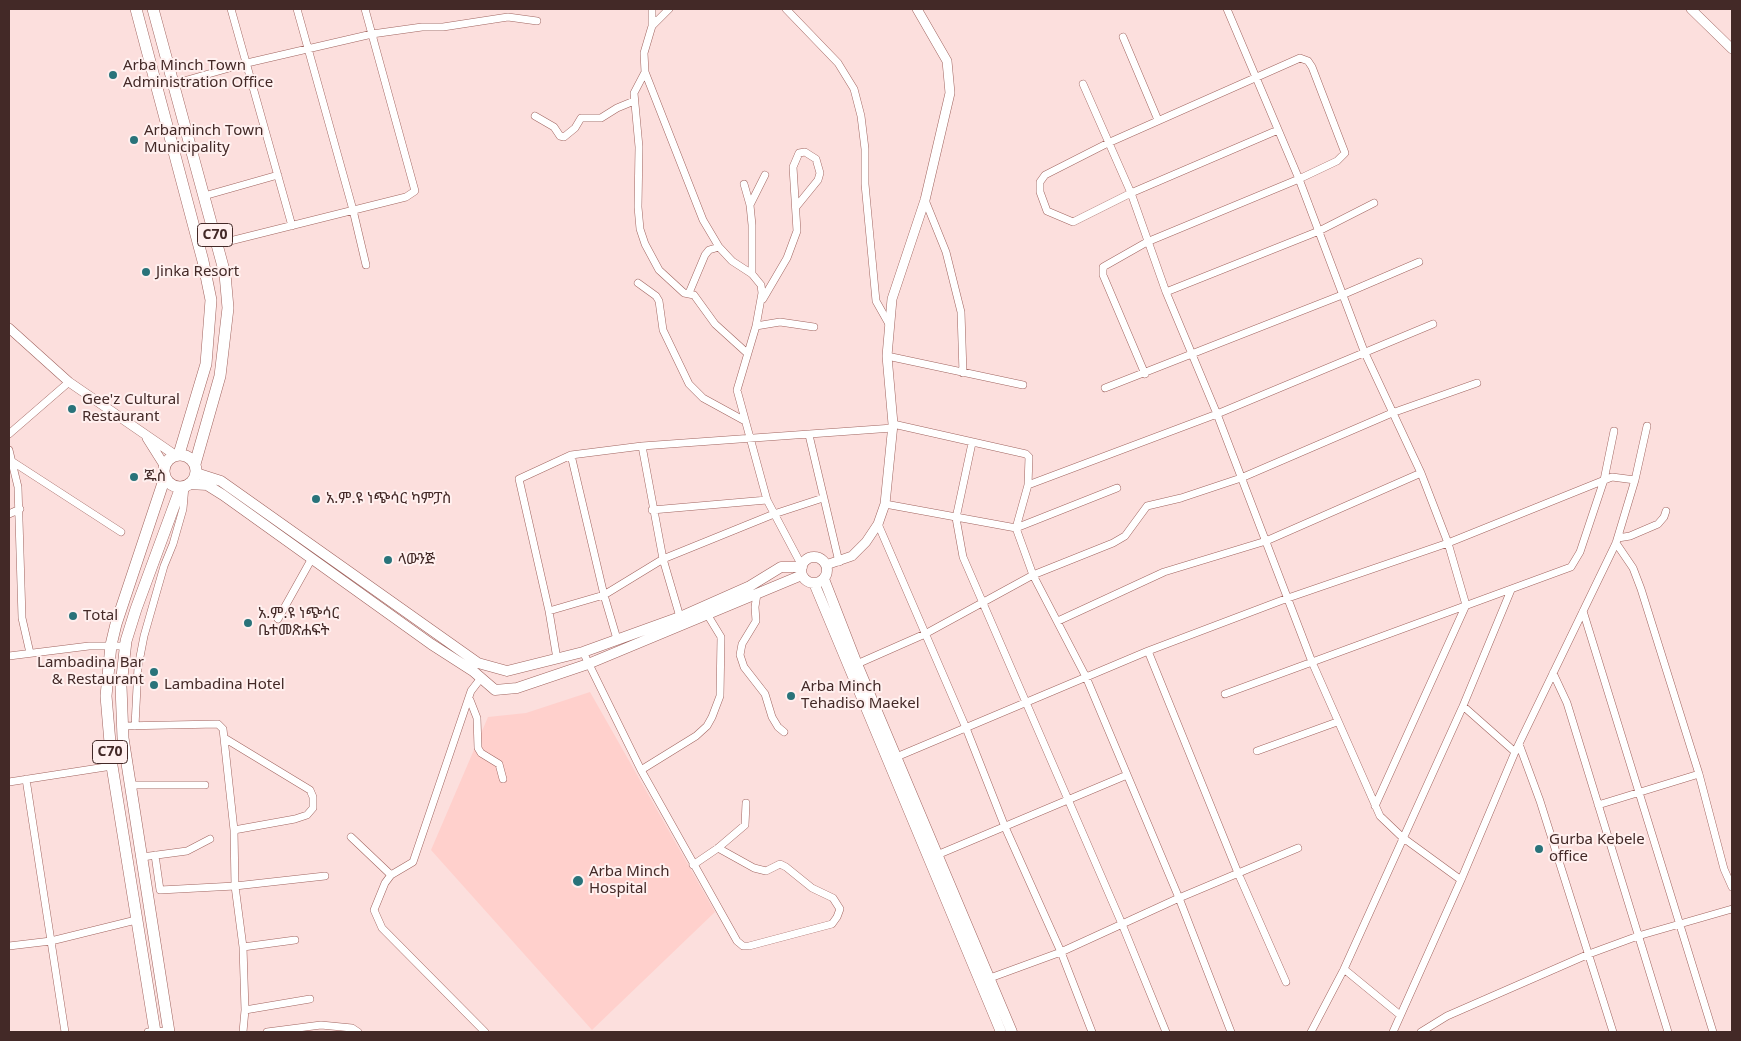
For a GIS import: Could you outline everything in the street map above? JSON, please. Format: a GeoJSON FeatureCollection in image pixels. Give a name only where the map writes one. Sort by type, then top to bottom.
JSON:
{"type":"FeatureCollection","features":[{"type":"Feature","properties":{"kind":"highway","name":"C70"},"geometry":{"type":"LineString","coordinates":[[136,9],[204,261],[211,300],[206,364],[177,455]]}},
{"type":"Feature","properties":{"kind":"highway","name":"C70"},"geometry":{"type":"LineString","coordinates":[[152,9],[218,244],[225,274],[228,308],[220,376],[195,469],[185,486],[136,609],[126,646],[121,686],[122,726],[130,785],[169,1032]]}},
{"type":"Feature","properties":{"kind":"highway"},"geometry":{"type":"LineString","coordinates":[[179,171],[196,166]]}},
{"type":"Feature","properties":{"kind":"highway"},"geometry":{"type":"LineString","coordinates":[[164,465],[177,455],[188,457],[195,469]]}},
{"type":"Feature","properties":{"kind":"highway","name":"C70"},"geometry":{"type":"LineString","coordinates":[[152,1032],[112,766],[106,696],[111,645],[165,477],[164,465]]}},
{"type":"Feature","properties":{"kind":"highway"},"geometry":{"type":"LineString","coordinates":[[165,477],[171,485],[185,486]]}},
{"type":"Feature","properties":{"kind":"main road"},"geometry":{"type":"LineString","coordinates":[[195,469],[221,481],[407,620],[431,644],[496,690],[517,688],[588,664],[757,594],[802,570],[808,560],[816,558],[826,565],[827,572],[824,579],[891,759],[937,855],[1012,1032]]}},
{"type":"Feature","properties":{"kind":"main road"},"geometry":{"type":"LineString","coordinates":[[185,486],[207,485],[312,560],[407,620],[436,633],[478,663],[490,668],[507,671],[583,652],[680,617],[750,586],[781,567],[802,570]]}},
{"type":"Feature","properties":{"kind":"main road"},"geometry":{"type":"LineString","coordinates":[[802,570],[808,581],[814,583],[824,579]]}},
{"type":"Feature","properties":{"kind":"main road"},"geometry":{"type":"LineString","coordinates":[[814,583],[891,759],[1002,1032]]}},
{"type":"Feature","properties":{"kind":"street"},"geometry":{"type":"LineString","coordinates":[[231,9],[292,226]]}},
{"type":"Feature","properties":{"kind":"street"},"geometry":{"type":"LineString","coordinates":[[297,9],[353,210],[366,265]]}},
{"type":"Feature","properties":{"kind":"street"},"geometry":{"type":"LineString","coordinates":[[218,244],[406,197],[415,191],[365,9]]}},
{"type":"Feature","properties":{"kind":"street"},"geometry":{"type":"LineString","coordinates":[[652,9],[652,26],[644,53],[644,72],[703,220],[719,247],[732,261],[752,274],[760,285],[762,293],[756,326],[737,390],[767,500],[802,570]]}},
{"type":"Feature","properties":{"kind":"street"},"geometry":{"type":"LineString","coordinates":[[652,26],[669,9]]}},
{"type":"Feature","properties":{"kind":"street"},"geometry":{"type":"LineString","coordinates":[[786,9],[838,63],[854,89],[861,116],[864,141],[865,184],[876,301],[889,324]]}},
{"type":"Feature","properties":{"kind":"street"},"geometry":{"type":"LineString","coordinates":[[826,565],[852,556],[859,549],[878,524],[885,504],[893,426],[887,356],[892,299],[925,200],[950,93],[947,61],[916,9]]}},
{"type":"Feature","properties":{"kind":"street"},"geometry":{"type":"LineString","coordinates":[[1228,9],[1299,179],[1364,351],[1421,473],[1448,544],[1466,605],[1376,806]]}},
{"type":"Feature","properties":{"kind":"street"},"geometry":{"type":"LineString","coordinates":[[1691,9],[1732,49]]}},
{"type":"Feature","properties":{"kind":"street"},"geometry":{"type":"LineString","coordinates":[[173,84],[247,63],[372,34],[422,27],[443,27],[508,17],[537,21]]}},
{"type":"Feature","properties":{"kind":"street"},"geometry":{"type":"LineString","coordinates":[[1123,36],[1158,120]]}},
{"type":"Feature","properties":{"kind":"street"},"geometry":{"type":"LineString","coordinates":[[1145,374],[1103,275],[1103,267],[1147,242],[1299,179],[1337,161],[1345,153],[1312,67],[1308,61],[1300,58],[1108,143],[1045,175],[1040,182],[1040,192],[1047,211],[1073,222],[1131,193],[1278,130]]}},
{"type":"Feature","properties":{"kind":"street"},"geometry":{"type":"LineString","coordinates":[[644,72],[638,81],[634,101],[639,147],[637,179],[640,229],[650,257],[659,270],[684,293],[694,295],[715,324],[747,353]]}},
{"type":"Feature","properties":{"kind":"street"},"geometry":{"type":"LineString","coordinates":[[1083,84],[1131,193],[1166,292],[1217,414],[1312,662],[1380,816],[1402,837],[1461,880]]}},
{"type":"Feature","properties":{"kind":"street"},"geometry":{"type":"LineString","coordinates":[[536,116],[554,127],[560,136],[564,137],[575,128],[582,118],[601,118],[617,108],[634,101]]}},
{"type":"Feature","properties":{"kind":"street"},"geometry":{"type":"LineString","coordinates":[[758,307],[787,258],[797,231],[792,167],[799,153],[805,152],[816,160],[820,173],[818,180],[796,207]]}},
{"type":"Feature","properties":{"kind":"street"},"geometry":{"type":"LineString","coordinates":[[204,196],[278,175]]}},
{"type":"Feature","properties":{"kind":"street"},"geometry":{"type":"LineString","coordinates":[[750,205],[765,176]]}},
{"type":"Feature","properties":{"kind":"street"},"geometry":{"type":"LineString","coordinates":[[744,184],[750,205],[752,274]]}},
{"type":"Feature","properties":{"kind":"street"},"geometry":{"type":"LineString","coordinates":[[925,200],[946,252],[961,312],[963,372]]}},
{"type":"Feature","properties":{"kind":"street"},"geometry":{"type":"LineString","coordinates":[[1166,292],[1319,231],[1374,202]]}},
{"type":"Feature","properties":{"kind":"street"},"geometry":{"type":"LineString","coordinates":[[689,293],[705,255],[710,250],[719,247]]}},
{"type":"Feature","properties":{"kind":"street"},"geometry":{"type":"LineString","coordinates":[[1105,388],[1145,374],[1192,353],[1342,295],[1419,262]]}},
{"type":"Feature","properties":{"kind":"street"},"geometry":{"type":"LineString","coordinates":[[638,283],[656,296],[659,301],[663,330],[689,384],[703,398],[744,421]]}},
{"type":"Feature","properties":{"kind":"street"},"geometry":{"type":"LineString","coordinates":[[756,326],[780,322],[814,326]]}},
{"type":"Feature","properties":{"kind":"street"},"geometry":{"type":"LineString","coordinates":[[1028,485],[1217,414],[1364,351],[1434,324]]}},
{"type":"Feature","properties":{"kind":"street"},"geometry":{"type":"LineString","coordinates":[[9,328],[69,382],[177,455]]}},
{"type":"Feature","properties":{"kind":"street"},"geometry":{"type":"LineString","coordinates":[[887,356],[1023,385]]}},
{"type":"Feature","properties":{"kind":"street"},"geometry":{"type":"LineString","coordinates":[[9,434],[69,382]]}},
{"type":"Feature","properties":{"kind":"street"},"geometry":{"type":"LineString","coordinates":[[857,664],[925,634],[1033,575],[1113,543],[1130,530],[1147,506],[1181,498],[1241,478],[1392,413],[1477,383]]}},
{"type":"Feature","properties":{"kind":"street"},"geometry":{"type":"LineString","coordinates":[[557,659],[549,610],[519,479],[571,455],[642,446],[750,438],[809,436],[893,426],[1026,454],[1031,461],[1028,485],[1016,528],[1033,575],[1086,677],[1128,775],[1231,1032]]}},
{"type":"Feature","properties":{"kind":"street"},"geometry":{"type":"LineString","coordinates":[[1393,1032],[1461,880],[1515,752],[1617,540],[1635,480],[1647,426]]}},
{"type":"Feature","properties":{"kind":"street"},"geometry":{"type":"LineString","coordinates":[[1225,694],[1571,567],[1580,552],[1604,480],[1614,431]]}},
{"type":"Feature","properties":{"kind":"street"},"geometry":{"type":"LineString","coordinates":[[145,434],[164,465]]}},
{"type":"Feature","properties":{"kind":"street"},"geometry":{"type":"LineString","coordinates":[[809,436],[839,562]]}},
{"type":"Feature","properties":{"kind":"street"},"geometry":{"type":"LineString","coordinates":[[972,443],[956,518],[963,557],[1122,924],[1166,1032]]}},
{"type":"Feature","properties":{"kind":"street"},"geometry":{"type":"LineString","coordinates":[[642,446],[652,510],[663,559],[680,617]]}},
{"type":"Feature","properties":{"kind":"street"},"geometry":{"type":"LineString","coordinates":[[9,450],[14,462],[20,509],[19,566],[22,618],[30,653]]}},
{"type":"Feature","properties":{"kind":"street"},"geometry":{"type":"LineString","coordinates":[[571,455],[604,595],[617,640]]}},
{"type":"Feature","properties":{"kind":"street"},"geometry":{"type":"LineString","coordinates":[[14,462],[121,532]]}},
{"type":"Feature","properties":{"kind":"street"},"geometry":{"type":"LineString","coordinates":[[1058,621],[1164,572],[1266,541],[1421,473]]}},
{"type":"Feature","properties":{"kind":"street"},"geometry":{"type":"LineString","coordinates":[[891,759],[1148,651],[1288,598],[1448,544],[1612,477],[1635,480]]}},
{"type":"Feature","properties":{"kind":"street"},"geometry":{"type":"LineString","coordinates":[[136,726],[138,667],[144,636],[164,566],[174,544],[183,509],[185,486]]}},
{"type":"Feature","properties":{"kind":"street"},"geometry":{"type":"LineString","coordinates":[[885,504],[1016,528],[1117,488]]}},
{"type":"Feature","properties":{"kind":"street"},"geometry":{"type":"LineString","coordinates":[[549,610],[604,595],[663,559],[774,514],[823,498]]}},
{"type":"Feature","properties":{"kind":"street"},"geometry":{"type":"LineString","coordinates":[[652,510],[767,500]]}},
{"type":"Feature","properties":{"kind":"street"},"geometry":{"type":"LineString","coordinates":[[9,514],[20,509]]}},
{"type":"Feature","properties":{"kind":"street"},"geometry":{"type":"LineString","coordinates":[[1617,540],[1658,524],[1664,517],[1666,510]]}},
{"type":"Feature","properties":{"kind":"street"},"geometry":{"type":"LineString","coordinates":[[878,524],[1061,952],[1092,1032]]}},
{"type":"Feature","properties":{"kind":"street"},"geometry":{"type":"LineString","coordinates":[[1617,540],[1633,568],[1641,589],[1699,774],[1724,869],[1732,887]]}},
{"type":"Feature","properties":{"kind":"street"},"geometry":{"type":"LineString","coordinates":[[278,619],[312,560]]}},
{"type":"Feature","properties":{"kind":"street"},"geometry":{"type":"LineString","coordinates":[[1311,1032],[1344,969],[1402,837],[1463,706],[1511,590]]}},
{"type":"Feature","properties":{"kind":"street"},"geometry":{"type":"LineString","coordinates":[[757,594],[755,607],[756,621],[742,644],[740,655],[744,667],[765,694],[772,717],[778,727],[784,732]]}},
{"type":"Feature","properties":{"kind":"street"},"geometry":{"type":"LineString","coordinates":[[1583,611],[1713,1032]]}},
{"type":"Feature","properties":{"kind":"street"},"geometry":{"type":"LineString","coordinates":[[641,770],[696,736],[707,726],[712,717],[720,696],[721,637],[708,614]]}},
{"type":"Feature","properties":{"kind":"street"},"geometry":{"type":"LineString","coordinates":[[9,656],[111,645],[126,646]]}},
{"type":"Feature","properties":{"kind":"street"},"geometry":{"type":"LineString","coordinates":[[1148,651],[1238,873],[1286,982]]}},
{"type":"Feature","properties":{"kind":"street"},"geometry":{"type":"LineString","coordinates":[[583,652],[641,770],[737,941],[742,946],[832,924],[837,917],[840,908],[833,898],[812,888],[786,866],[780,864],[766,871],[754,868],[718,848]]}},
{"type":"Feature","properties":{"kind":"street"},"geometry":{"type":"LineString","coordinates":[[1553,673],[1567,703],[1668,1032]]}},
{"type":"Feature","properties":{"kind":"street"},"geometry":{"type":"LineString","coordinates":[[481,678],[471,691],[470,699],[413,862],[391,875],[384,883],[374,910],[382,928],[485,1032]]}},
{"type":"Feature","properties":{"kind":"street"},"geometry":{"type":"LineString","coordinates":[[470,699],[477,718],[478,748],[481,753],[498,764],[503,779]]}},
{"type":"Feature","properties":{"kind":"street"},"geometry":{"type":"LineString","coordinates":[[1463,706],[1515,752]]}},
{"type":"Feature","properties":{"kind":"street"},"geometry":{"type":"LineString","coordinates":[[1257,751],[1337,722]]}},
{"type":"Feature","properties":{"kind":"street"},"geometry":{"type":"LineString","coordinates":[[122,726],[218,724],[223,729],[226,739],[234,830],[235,886],[243,947],[245,1010],[243,1032]]}},
{"type":"Feature","properties":{"kind":"street"},"geometry":{"type":"LineString","coordinates":[[226,739],[310,790],[313,797],[313,808],[307,815],[295,819],[234,830]]}},
{"type":"Feature","properties":{"kind":"street"},"geometry":{"type":"LineString","coordinates":[[1519,744],[1540,801],[1613,1032]]}},
{"type":"Feature","properties":{"kind":"street"},"geometry":{"type":"LineString","coordinates":[[9,782],[112,766]]}},
{"type":"Feature","properties":{"kind":"street"},"geometry":{"type":"LineString","coordinates":[[1598,805],[1699,774]]}},
{"type":"Feature","properties":{"kind":"street"},"geometry":{"type":"LineString","coordinates":[[937,855],[1128,775]]}},
{"type":"Feature","properties":{"kind":"street"},"geometry":{"type":"LineString","coordinates":[[26,779],[65,1032]]}},
{"type":"Feature","properties":{"kind":"street"},"geometry":{"type":"LineString","coordinates":[[130,785],[205,785]]}},
{"type":"Feature","properties":{"kind":"street"},"geometry":{"type":"LineString","coordinates":[[693,865],[718,848],[745,825],[746,803]]}},
{"type":"Feature","properties":{"kind":"street"},"geometry":{"type":"LineString","coordinates":[[351,837],[391,875]]}},
{"type":"Feature","properties":{"kind":"street"},"geometry":{"type":"LineString","coordinates":[[142,857],[187,851],[210,839]]}},
{"type":"Feature","properties":{"kind":"street"},"geometry":{"type":"LineString","coordinates":[[990,978],[1061,952],[1178,898],[1298,848]]}},
{"type":"Feature","properties":{"kind":"street"},"geometry":{"type":"LineString","coordinates":[[155,855],[160,890],[235,886],[325,876]]}},
{"type":"Feature","properties":{"kind":"street"},"geometry":{"type":"LineString","coordinates":[[1421,1032],[1447,1016],[1589,954],[1638,936],[1732,909]]}},
{"type":"Feature","properties":{"kind":"street"},"geometry":{"type":"LineString","coordinates":[[9,946],[51,941],[136,920]]}},
{"type":"Feature","properties":{"kind":"street"},"geometry":{"type":"LineString","coordinates":[[243,947],[295,940]]}},
{"type":"Feature","properties":{"kind":"street"},"geometry":{"type":"LineString","coordinates":[[1344,969],[1400,1016]]}},
{"type":"Feature","properties":{"kind":"street"},"geometry":{"type":"LineString","coordinates":[[245,1010],[310,999]]}},
{"type":"Feature","properties":{"kind":"street"},"geometry":{"type":"LineString","coordinates":[[267,1032],[321,1025],[352,1028],[358,1032]]}},
{"type":"Feature","properties":{"kind":"street"},"geometry":{"type":"LineString","coordinates":[[152,1032],[169,1032]]}},
{"type":"Feature","properties":{"kind":"shaded area","name":"Arba Minch Hospital"},"geometry":{"type":"Polygon","coordinates":[[[590,692],[715,912],[592,1030],[431,850],[488,717],[526,713],[590,692]]]}},
{"type":"Feature","properties":{"kind":"place","name":"Arba Minch Town Administration Office"},"geometry":{"type":"Point","coordinates":[113,75]}},
{"type":"Feature","properties":{"kind":"place","name":"Arbaminch Town Municipality"},"geometry":{"type":"Point","coordinates":[134,140]}},
{"type":"Feature","properties":{"kind":"place","name":"Jinka Resort"},"geometry":{"type":"Point","coordinates":[146,272]}},
{"type":"Feature","properties":{"kind":"place","name":"Gee'z Cultural Restaurant"},"geometry":{"type":"Point","coordinates":[72,409]}},
{"type":"Feature","properties":{"kind":"place","name":"ጁስ"},"geometry":{"type":"Point","coordinates":[134,477]}},
{"type":"Feature","properties":{"kind":"place","name":"አ.ም.ዩ ነጭሳር ካምፓስ"},"geometry":{"type":"Point","coordinates":[316,499]}},
{"type":"Feature","properties":{"kind":"place","name":"ላውንጅ"},"geometry":{"type":"Point","coordinates":[388,560]}},
{"type":"Feature","properties":{"kind":"place","name":"Total"},"geometry":{"type":"Point","coordinates":[73,616]}},
{"type":"Feature","properties":{"kind":"place","name":"አ.ም.ዩ ነጭሳር ቤተመጽሐፍት"},"geometry":{"type":"Point","coordinates":[248,623]}},
{"type":"Feature","properties":{"kind":"place","name":"Lambadina Bar & Restaurant"},"geometry":{"type":"Point","coordinates":[154,672]}},
{"type":"Feature","properties":{"kind":"place","name":"Lambadina Hotel"},"geometry":{"type":"Point","coordinates":[154,685]}},
{"type":"Feature","properties":{"kind":"place","name":"Arba Minch Tehadiso Maekel"},"geometry":{"type":"Point","coordinates":[791,696]}},
{"type":"Feature","properties":{"kind":"place","name":"Gurba Kebele office"},"geometry":{"type":"Point","coordinates":[1539,849]}},
{"type":"Feature","properties":{"kind":"place","name":"Arba Minch Hospital"},"geometry":{"type":"Point","coordinates":[578,881]}}]}
